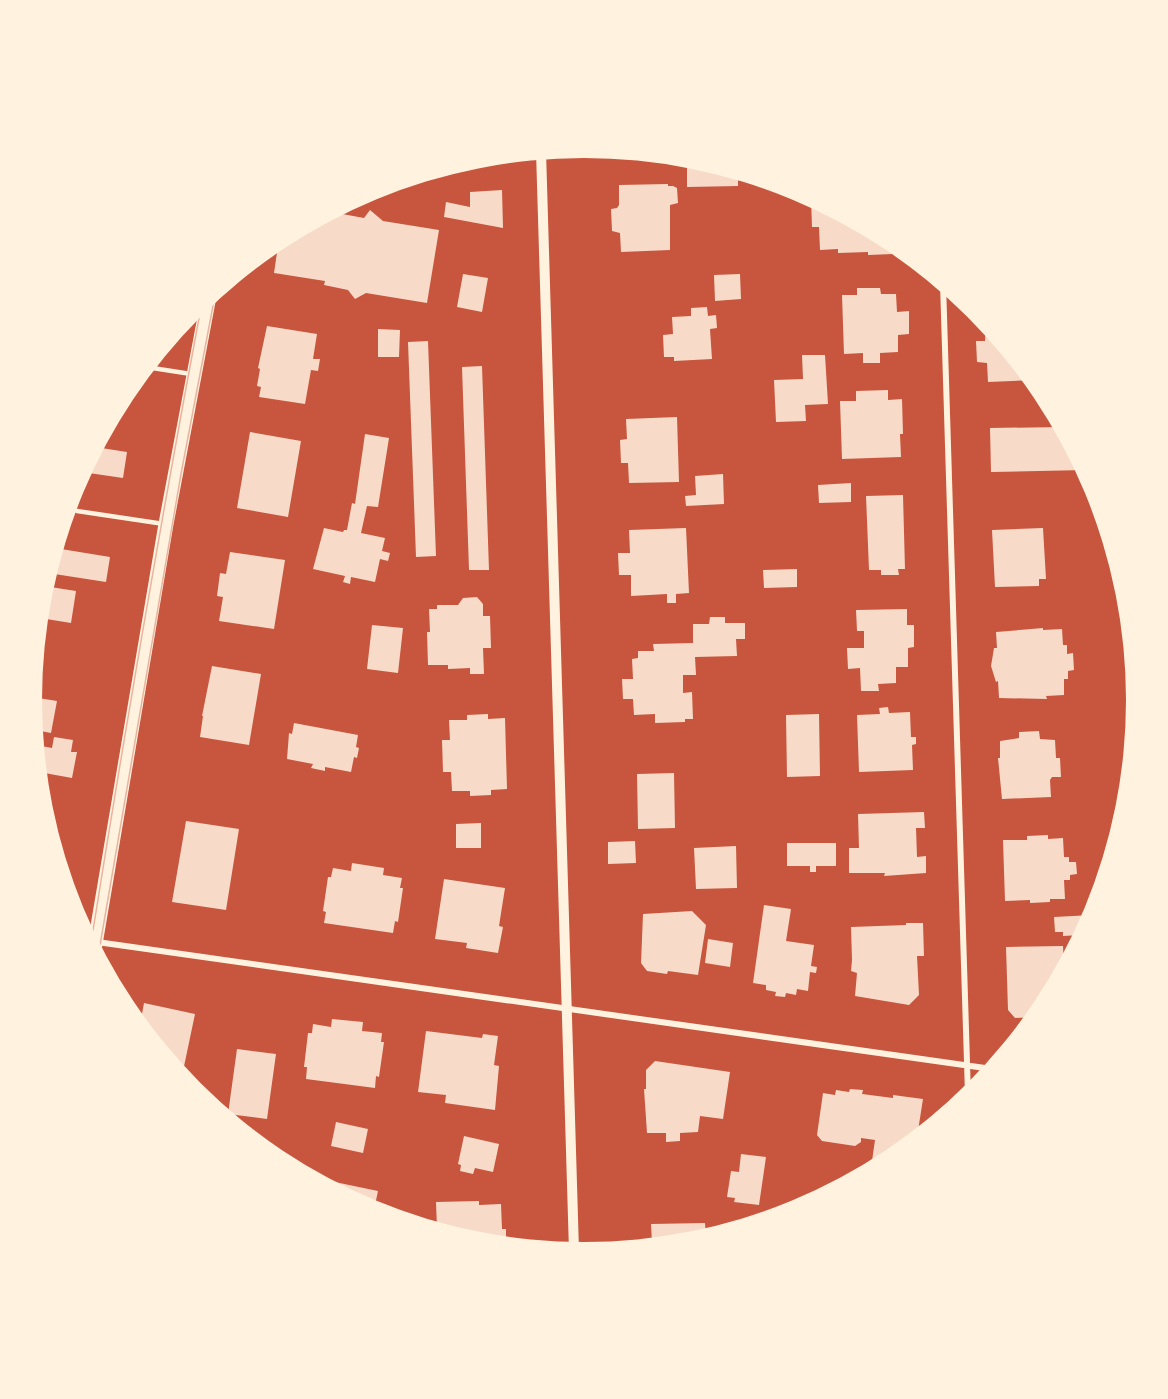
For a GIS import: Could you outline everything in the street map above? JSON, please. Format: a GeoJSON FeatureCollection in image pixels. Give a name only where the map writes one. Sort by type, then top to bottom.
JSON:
{"type":"FeatureCollection","features":[{"type":"Feature","properties":{"kind":"main road"},"geometry":{"type":"LineString","coordinates":[[97,936],[166,524],[206,311]]}},
{"type":"Feature","properties":{"kind":"street"},"geometry":{"type":"LineString","coordinates":[[541,160],[574,1241]]}},
{"type":"Feature","properties":{"kind":"street"},"geometry":{"type":"LineString","coordinates":[[943,294],[968,1082]]}},
{"type":"Feature","properties":{"kind":"street"},"geometry":{"type":"LineString","coordinates":[[102,947],[567,1008],[982,1067]]}},
{"type":"Feature","properties":{"kind":"lane"},"geometry":{"type":"LineString","coordinates":[[155,369],[194,375]]}},
{"type":"Feature","properties":{"kind":"lane"},"geometry":{"type":"LineString","coordinates":[[77,511],[166,524]]}},
{"type":"Feature","properties":{"kind":"building"},"geometry":{"type":"Polygon","coordinates":[[[687,167],[738,180],[738,186],[687,187],[687,167]]]}},
{"type":"Feature","properties":{"kind":"building"},"geometry":{"type":"Polygon","coordinates":[[[668,184],[668,186],[677,188],[678,203],[670,205],[670,250],[621,252],[620,233],[612,231],[611,209],[619,205],[619,185],[668,184]]]}},
{"type":"Feature","properties":{"kind":"building"},"geometry":{"type":"Polygon","coordinates":[[[502,190],[503,228],[444,217],[446,202],[470,207],[470,192],[502,190]]]}},
{"type":"Feature","properties":{"kind":"building"},"geometry":{"type":"Polygon","coordinates":[[[811,208],[855,230],[892,254],[868,255],[868,252],[838,253],[838,249],[820,250],[819,227],[812,227],[811,208]]]}},
{"type":"Feature","properties":{"kind":"building"},"geometry":{"type":"Polygon","coordinates":[[[370,210],[383,221],[439,230],[427,303],[366,293],[355,299],[348,290],[324,285],[325,281],[274,273],[277,253],[313,230],[342,214],[364,218],[370,210]]]}},
{"type":"Feature","properties":{"kind":"building"},"geometry":{"type":"Polygon","coordinates":[[[463,274],[488,278],[482,312],[457,307],[463,274]]]}},
{"type":"Feature","properties":{"kind":"building"},"geometry":{"type":"Polygon","coordinates":[[[740,274],[741,299],[715,301],[714,275],[740,274]]]}},
{"type":"Feature","properties":{"kind":"building"},"geometry":{"type":"Polygon","coordinates":[[[857,288],[880,288],[881,294],[896,294],[897,312],[909,311],[909,334],[898,335],[898,352],[880,353],[880,363],[863,363],[863,353],[844,354],[842,295],[857,295],[857,288]]]}},
{"type":"Feature","properties":{"kind":"building"},"geometry":{"type":"Polygon","coordinates":[[[707,307],[708,316],[716,315],[717,328],[710,329],[712,359],[674,361],[674,357],[664,357],[663,335],[673,334],[672,317],[691,316],[691,308],[707,307]]]}},
{"type":"Feature","properties":{"kind":"building"},"geometry":{"type":"Polygon","coordinates":[[[267,326],[317,334],[313,359],[320,359],[318,371],[311,370],[305,404],[259,397],[261,387],[257,386],[260,369],[258,368],[267,326]]]}},
{"type":"Feature","properties":{"kind":"building"},"geometry":{"type":"Polygon","coordinates":[[[378,329],[400,330],[399,357],[378,357],[378,329]]]}},
{"type":"Feature","properties":{"kind":"building"},"geometry":{"type":"Polygon","coordinates":[[[985,336],[1022,380],[988,382],[987,363],[977,362],[976,341],[985,341],[985,336]]]}},
{"type":"Feature","properties":{"kind":"building"},"geometry":{"type":"Polygon","coordinates":[[[428,341],[436,556],[416,557],[408,342],[428,341]]]}},
{"type":"Feature","properties":{"kind":"building"},"geometry":{"type":"Polygon","coordinates":[[[802,355],[825,355],[828,404],[805,405],[806,421],[776,422],[774,380],[803,379],[802,355]]]}},
{"type":"Feature","properties":{"kind":"building"},"geometry":{"type":"Polygon","coordinates":[[[482,366],[489,570],[469,570],[462,367],[482,366]]]}},
{"type":"Feature","properties":{"kind":"building"},"geometry":{"type":"Polygon","coordinates":[[[888,390],[888,400],[902,399],[901,457],[842,459],[840,401],[856,401],[856,391],[888,390]]]}},
{"type":"Feature","properties":{"kind":"building"},"geometry":{"type":"Polygon","coordinates":[[[677,417],[679,482],[629,483],[628,463],[621,463],[620,440],[627,439],[626,419],[677,417]]]}},
{"type":"Feature","properties":{"kind":"building"},"geometry":{"type":"Polygon","coordinates":[[[1052,427],[1075,470],[991,472],[990,428],[1052,427]]]}},
{"type":"Feature","properties":{"kind":"building"},"geometry":{"type":"Polygon","coordinates":[[[250,432],[301,441],[288,517],[237,508],[250,432]]]}},
{"type":"Feature","properties":{"kind":"building"},"geometry":{"type":"Polygon","coordinates":[[[365,434],[389,438],[378,507],[367,506],[361,533],[385,538],[382,551],[390,553],[388,561],[380,559],[375,582],[351,577],[350,584],[343,582],[345,576],[313,569],[324,528],[343,532],[347,530],[352,503],[355,504],[365,434]]]}},
{"type":"Feature","properties":{"kind":"building"},"geometry":{"type":"Polygon","coordinates":[[[104,448],[127,452],[123,478],[92,473],[104,448]]]}},
{"type":"Feature","properties":{"kind":"building"},"geometry":{"type":"Polygon","coordinates":[[[723,474],[724,504],[686,506],[685,496],[696,495],[695,476],[723,474]]]}},
{"type":"Feature","properties":{"kind":"building"},"geometry":{"type":"Polygon","coordinates":[[[851,483],[851,502],[819,503],[818,485],[851,483]]]}},
{"type":"Feature","properties":{"kind":"building"},"geometry":{"type":"Polygon","coordinates":[[[903,495],[905,569],[898,569],[899,575],[881,575],[881,570],[869,570],[866,496],[903,495]]]}},
{"type":"Feature","properties":{"kind":"building"},"geometry":{"type":"Polygon","coordinates":[[[686,528],[689,593],[676,594],[676,603],[667,603],[667,594],[631,596],[631,575],[619,575],[618,553],[630,553],[629,530],[686,528]]]}},
{"type":"Feature","properties":{"kind":"building"},"geometry":{"type":"Polygon","coordinates":[[[1043,528],[1046,579],[1039,579],[1039,586],[995,587],[992,530],[1043,528]]]}},
{"type":"Feature","properties":{"kind":"building"},"geometry":{"type":"Polygon","coordinates":[[[63,549],[110,557],[106,582],[56,574],[63,549]]]}},
{"type":"Feature","properties":{"kind":"building"},"geometry":{"type":"Polygon","coordinates":[[[230,552],[285,560],[274,629],[219,621],[223,597],[217,596],[220,573],[226,574],[230,552]]]}},
{"type":"Feature","properties":{"kind":"building"},"geometry":{"type":"Polygon","coordinates":[[[797,569],[797,587],[764,588],[763,570],[797,569]]]}},
{"type":"Feature","properties":{"kind":"building"},"geometry":{"type":"Polygon","coordinates":[[[53,587],[76,591],[71,623],[48,619],[53,587]]]}},
{"type":"Feature","properties":{"kind":"building"},"geometry":{"type":"Polygon","coordinates":[[[477,597],[483,604],[483,616],[490,616],[491,648],[483,648],[484,674],[470,674],[470,668],[448,669],[448,665],[428,665],[429,609],[437,609],[437,605],[458,605],[463,598],[477,597]]]}},
{"type":"Feature","properties":{"kind":"building"},"geometry":{"type":"Polygon","coordinates":[[[907,609],[907,625],[914,625],[914,647],[908,648],[908,667],[896,667],[896,683],[878,684],[879,691],[861,691],[860,668],[848,669],[847,648],[864,648],[864,631],[857,631],[856,610],[907,609]]]}},
{"type":"Feature","properties":{"kind":"building"},"geometry":{"type":"Polygon","coordinates":[[[710,617],[725,617],[725,623],[745,623],[745,639],[736,639],[737,656],[695,657],[696,675],[683,675],[683,693],[692,692],[693,719],[685,719],[685,722],[655,723],[655,714],[634,715],[633,699],[623,699],[622,679],[633,679],[632,659],[638,658],[638,651],[654,651],[653,644],[693,643],[693,624],[709,624],[710,617]]]}},
{"type":"Feature","properties":{"kind":"building"},"geometry":{"type":"Polygon","coordinates":[[[372,625],[403,628],[398,673],[367,669],[372,625]]]}},
{"type":"Feature","properties":{"kind":"building"},"geometry":{"type":"Polygon","coordinates":[[[1043,628],[1043,630],[1062,629],[1063,645],[1067,645],[1067,654],[1073,653],[1074,670],[1068,671],[1068,679],[1064,679],[1064,695],[1046,696],[1047,699],[999,698],[998,681],[996,682],[991,666],[994,648],[997,648],[996,632],[1043,628]]]}},
{"type":"Feature","properties":{"kind":"building"},"geometry":{"type":"Polygon","coordinates":[[[212,666],[261,674],[249,745],[200,737],[212,666]]]}},
{"type":"Feature","properties":{"kind":"building"},"geometry":{"type":"Polygon","coordinates":[[[42,699],[57,701],[51,733],[43,731],[42,699]]]}},
{"type":"Feature","properties":{"kind":"building"},"geometry":{"type":"Polygon","coordinates":[[[888,707],[889,713],[910,712],[911,737],[916,737],[916,744],[912,745],[913,770],[859,772],[857,715],[880,714],[879,708],[888,707]]]}},
{"type":"Feature","properties":{"kind":"building"},"geometry":{"type":"Polygon","coordinates":[[[488,714],[488,719],[505,718],[507,789],[491,790],[491,795],[470,796],[470,791],[452,791],[451,772],[443,772],[442,740],[450,740],[449,720],[467,720],[467,715],[488,714]]]}},
{"type":"Feature","properties":{"kind":"building"},"geometry":{"type":"Polygon","coordinates":[[[819,714],[820,776],[787,777],[786,715],[819,714]]]}},
{"type":"Feature","properties":{"kind":"building"},"geometry":{"type":"Polygon","coordinates":[[[294,723],[358,735],[356,747],[359,748],[357,758],[354,757],[351,772],[325,767],[325,771],[311,768],[313,764],[287,759],[289,733],[292,734],[294,723]]]}},
{"type":"Feature","properties":{"kind":"building"},"geometry":{"type":"Polygon","coordinates":[[[1039,731],[1040,739],[1055,740],[1056,758],[1060,758],[1061,777],[1052,777],[1050,780],[1051,797],[1002,799],[998,758],[1000,758],[1000,741],[1019,738],[1019,732],[1039,731]]]}},
{"type":"Feature","properties":{"kind":"building"},"geometry":{"type":"Polygon","coordinates":[[[54,737],[73,740],[71,752],[77,752],[72,778],[48,774],[44,747],[52,748],[54,737]]]}},
{"type":"Feature","properties":{"kind":"building"},"geometry":{"type":"Polygon","coordinates":[[[674,773],[675,828],[638,829],[637,774],[674,773]]]}},
{"type":"Feature","properties":{"kind":"building"},"geometry":{"type":"Polygon","coordinates":[[[924,812],[925,828],[916,828],[917,857],[926,856],[926,873],[884,876],[885,873],[849,873],[849,848],[859,848],[858,814],[924,812]]]}},
{"type":"Feature","properties":{"kind":"building"},"geometry":{"type":"Polygon","coordinates":[[[186,821],[239,829],[226,910],[172,902],[186,821]]]}},
{"type":"Feature","properties":{"kind":"building"},"geometry":{"type":"Polygon","coordinates":[[[481,823],[481,848],[456,848],[456,824],[481,823]]]}},
{"type":"Feature","properties":{"kind":"building"},"geometry":{"type":"Polygon","coordinates":[[[1048,835],[1048,839],[1063,838],[1064,857],[1069,857],[1069,862],[1076,862],[1077,874],[1070,875],[1070,880],[1064,880],[1065,899],[1030,903],[1030,900],[1005,901],[1003,840],[1027,840],[1027,836],[1048,835]]]}},
{"type":"Feature","properties":{"kind":"building"},"geometry":{"type":"Polygon","coordinates":[[[635,841],[636,863],[608,864],[608,842],[635,841]]]}},
{"type":"Feature","properties":{"kind":"building"},"geometry":{"type":"Polygon","coordinates":[[[787,843],[836,843],[836,866],[816,866],[816,872],[810,872],[810,866],[787,866],[787,843]]]}},
{"type":"Feature","properties":{"kind":"building"},"geometry":{"type":"Polygon","coordinates":[[[736,846],[737,888],[696,889],[694,848],[736,846]]]}},
{"type":"Feature","properties":{"kind":"building"},"geometry":{"type":"Polygon","coordinates":[[[352,863],[384,868],[383,875],[402,878],[400,888],[403,888],[398,922],[395,921],[393,933],[324,923],[326,912],[323,911],[328,877],[331,877],[333,868],[351,871],[352,863]]]}},
{"type":"Feature","properties":{"kind":"building"},"geometry":{"type":"Polygon","coordinates":[[[444,879],[505,888],[499,926],[503,927],[498,953],[466,948],[467,943],[435,939],[444,879]]]}},
{"type":"Feature","properties":{"kind":"building"},"geometry":{"type":"Polygon","coordinates":[[[764,905],[791,909],[786,941],[814,945],[811,966],[817,967],[816,973],[810,972],[808,991],[797,989],[796,995],[786,993],[785,997],[775,996],[776,992],[766,990],[766,985],[753,983],[764,905]]]}},
{"type":"Feature","properties":{"kind":"building"},"geometry":{"type":"Polygon","coordinates":[[[692,911],[706,925],[698,975],[647,971],[641,963],[643,914],[692,911]]]}},
{"type":"Feature","properties":{"kind":"building"},"geometry":{"type":"Polygon","coordinates":[[[1081,916],[1072,936],[1063,936],[1063,932],[1055,932],[1054,917],[1081,916]]]}},
{"type":"Feature","properties":{"kind":"building"},"geometry":{"type":"Polygon","coordinates":[[[906,923],[923,923],[924,956],[917,956],[919,995],[909,1005],[855,996],[857,973],[851,971],[851,927],[906,925],[906,923]]]}},
{"type":"Feature","properties":{"kind":"building"},"geometry":{"type":"Polygon","coordinates":[[[708,939],[733,943],[730,967],[705,963],[708,939]]]}},
{"type":"Feature","properties":{"kind":"building"},"geometry":{"type":"Polygon","coordinates":[[[1063,946],[1063,952],[1053,971],[1023,1018],[1015,1018],[1008,1010],[1006,947],[1063,946]]]}},
{"type":"Feature","properties":{"kind":"building"},"geometry":{"type":"Polygon","coordinates":[[[144,1003],[195,1014],[184,1065],[154,1029],[142,1013],[144,1003]]]}},
{"type":"Feature","properties":{"kind":"building"},"geometry":{"type":"Polygon","coordinates":[[[332,1019],[363,1022],[362,1031],[382,1033],[381,1042],[384,1042],[379,1077],[376,1076],[375,1088],[306,1079],[307,1067],[304,1067],[308,1033],[312,1033],[313,1024],[331,1027],[332,1019]]]}},
{"type":"Feature","properties":{"kind":"building"},"geometry":{"type":"Polygon","coordinates":[[[426,1031],[482,1038],[483,1034],[498,1036],[494,1065],[499,1066],[495,1110],[445,1103],[446,1095],[418,1092],[426,1031]]]}},
{"type":"Feature","properties":{"kind":"building"},"geometry":{"type":"Polygon","coordinates":[[[237,1049],[276,1054],[267,1119],[237,1115],[229,1108],[237,1049]]]}},
{"type":"Feature","properties":{"kind":"building"},"geometry":{"type":"Polygon","coordinates":[[[655,1061],[730,1072],[723,1119],[700,1116],[698,1132],[680,1133],[680,1141],[666,1142],[666,1133],[647,1133],[644,1089],[646,1089],[646,1070],[655,1061]]]}},
{"type":"Feature","properties":{"kind":"building"},"geometry":{"type":"Polygon","coordinates":[[[850,1089],[863,1090],[862,1094],[923,1099],[919,1125],[872,1158],[875,1140],[861,1138],[861,1142],[855,1146],[822,1141],[817,1135],[823,1093],[835,1095],[836,1090],[849,1092],[850,1089]]]}},
{"type":"Feature","properties":{"kind":"building"},"geometry":{"type":"Polygon","coordinates":[[[336,1122],[368,1129],[363,1153],[331,1146],[336,1122]]]}},
{"type":"Feature","properties":{"kind":"building"},"geometry":{"type":"Polygon","coordinates":[[[464,1136],[499,1144],[493,1172],[475,1168],[473,1174],[460,1171],[461,1165],[458,1164],[464,1136]]]}},
{"type":"Feature","properties":{"kind":"building"},"geometry":{"type":"Polygon","coordinates":[[[741,1154],[766,1157],[759,1205],[734,1202],[735,1198],[727,1197],[731,1171],[739,1172],[741,1154]]]}},
{"type":"Feature","properties":{"kind":"building"},"geometry":{"type":"Polygon","coordinates":[[[338,1183],[378,1191],[376,1200],[338,1183]]]}},
{"type":"Feature","properties":{"kind":"building"},"geometry":{"type":"Polygon","coordinates":[[[479,1201],[479,1205],[501,1204],[502,1229],[506,1229],[506,1236],[437,1221],[436,1202],[479,1201]]]}},
{"type":"Feature","properties":{"kind":"building"},"geometry":{"type":"Polygon","coordinates":[[[705,1223],[705,1227],[652,1237],[651,1224],[705,1223]]]}},
{"type":"Feature","properties":{"kind":"tram line"},"geometry":{"type":"LineString","coordinates":[[100,943],[181,474],[213,305]]}},
{"type":"Feature","properties":{"kind":"tram line"},"geometry":{"type":"LineString","coordinates":[[93,929],[144,622],[199,318]]}}]}
